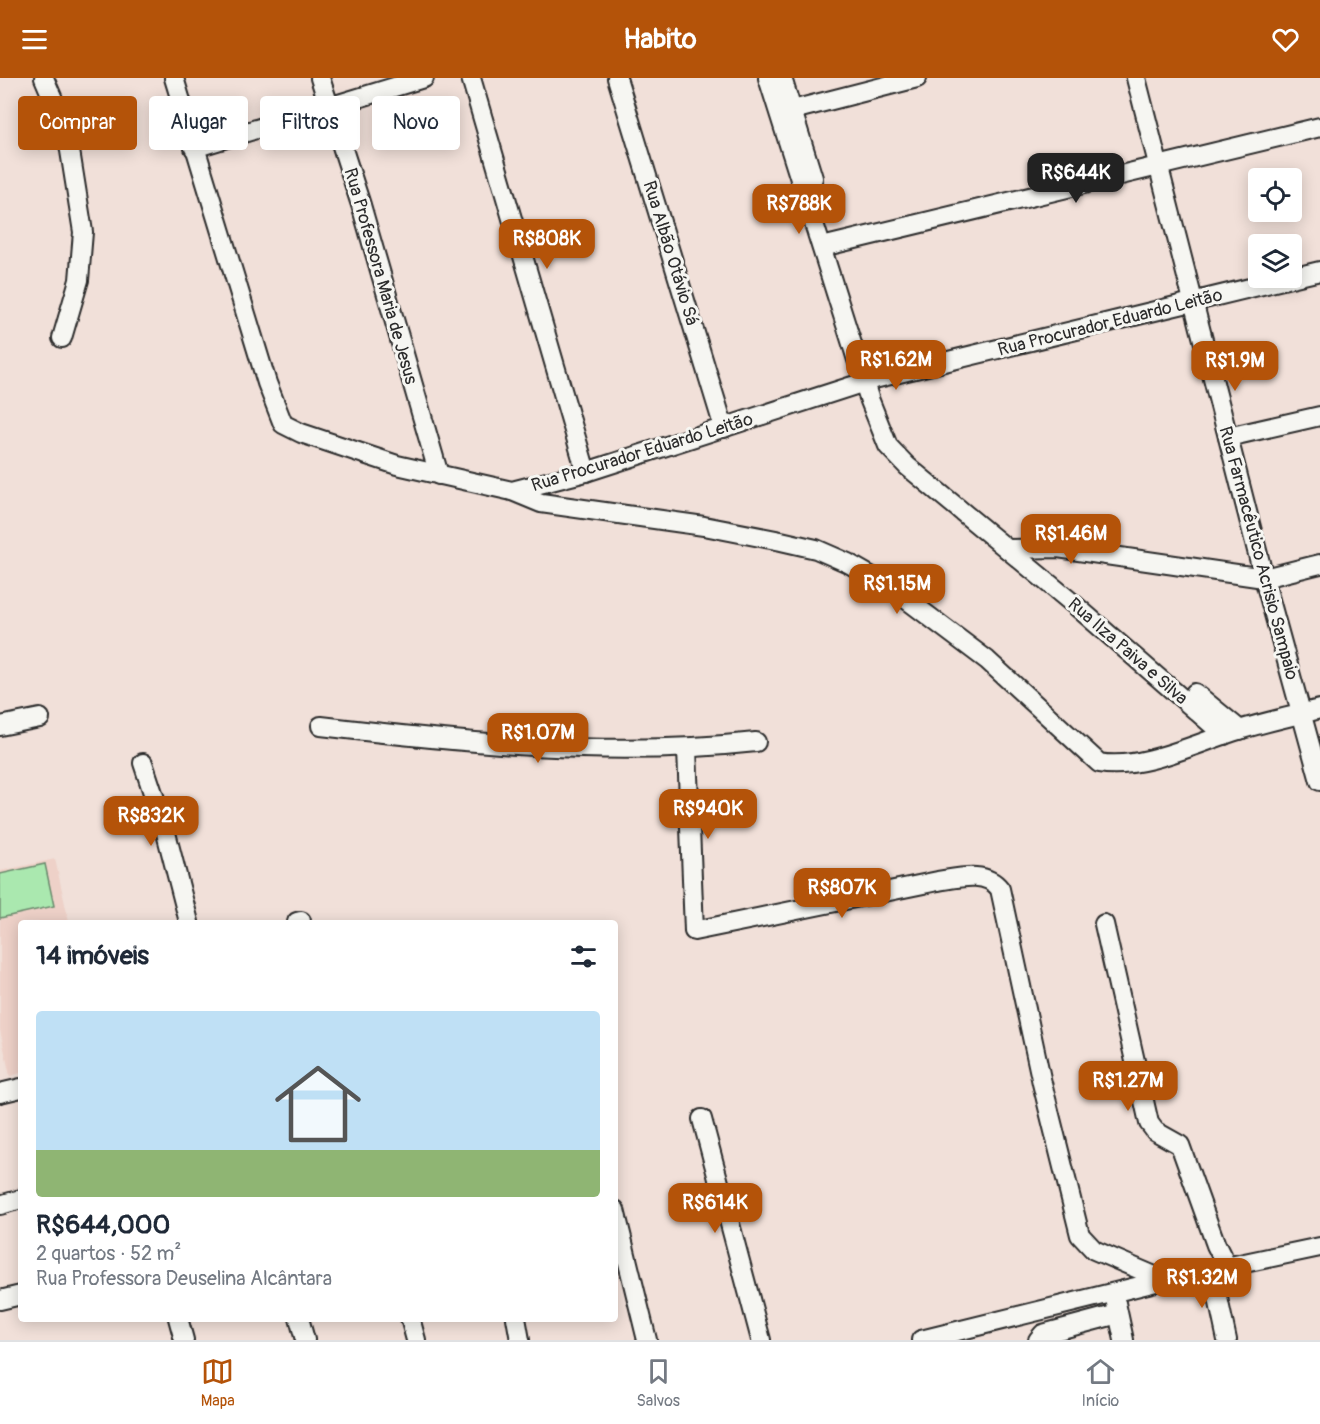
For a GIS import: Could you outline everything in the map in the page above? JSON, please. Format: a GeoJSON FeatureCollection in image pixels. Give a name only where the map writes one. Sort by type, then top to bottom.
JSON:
{"type":"FeatureCollection","features":[{"type":"Feature","properties":{"kind":"street"},"geometry":{"type":"LineString","coordinates":[[44,78],[67,132],[83,232],[79,280],[62,339]]}},
{"type":"Feature","properties":{"kind":"street","name":"Rua Procurador Eduardo Leitão"},"geometry":{"type":"LineString","coordinates":[[174,78],[179,96]]}},
{"type":"Feature","properties":{"kind":"street","name":"Rua Professora Maria de Jesus"},"geometry":{"type":"LineString","coordinates":[[320,78],[325,96]]}},
{"type":"Feature","properties":{"kind":"street"},"geometry":{"type":"LineString","coordinates":[[360,98],[424,78]]}},
{"type":"Feature","properties":{"kind":"street"},"geometry":{"type":"LineString","coordinates":[[471,78],[586,472]]}},
{"type":"Feature","properties":{"kind":"street","name":"Rua Albão Otávio Sá"},"geometry":{"type":"LineString","coordinates":[[617,78],[724,428]]}},
{"type":"Feature","properties":{"kind":"street","name":"Rua Ilza Paiva e Silva"},"geometry":{"type":"LineString","coordinates":[[768,78],[786,112],[869,381],[879,429],[893,453],[1015,549],[1232,732]]}},
{"type":"Feature","properties":{"kind":"street","name":"Rua Ilza Paiva e Silva"},"geometry":{"type":"LineString","coordinates":[[782,78],[786,112]]}},
{"type":"Feature","properties":{"kind":"street"},"geometry":{"type":"LineString","coordinates":[[786,112],[917,78]]}},
{"type":"Feature","properties":{"kind":"street","name":"Rua Farmacêutico Acrisio Sampaio"},"geometry":{"type":"LineString","coordinates":[[1136,78],[1264,578],[1320,781]]}},
{"type":"Feature","properties":{"kind":"street"},"geometry":{"type":"LineString","coordinates":[[828,245],[1320,127]]}},
{"type":"Feature","properties":{"kind":"street","name":"Rua Procurador Eduardo Leitão"},"geometry":{"type":"LineString","coordinates":[[195,150],[267,383],[284,424],[365,456],[512,491],[586,472],[869,381],[1320,271]]}},
{"type":"Feature","properties":{"kind":"street","name":"Rua Professora Maria de Jesus"},"geometry":{"type":"LineString","coordinates":[[343,150],[439,475]]}},
{"type":"Feature","properties":{"kind":"street"},"geometry":{"type":"LineString","coordinates":[[1228,436],[1320,416]]}},
{"type":"Feature","properties":{"kind":"street"},"geometry":{"type":"LineString","coordinates":[[512,491],[526,499],[542,503],[704,526],[781,541],[816,549],[848,563],[890,588],[987,660],[1099,763],[1110,765],[1140,761],[1232,732],[1320,709]]}},
{"type":"Feature","properties":{"kind":"street"},"geometry":{"type":"LineString","coordinates":[[1015,549],[1058,548],[1264,578],[1320,564]]}},
{"type":"Feature","properties":{"kind":"street"},"geometry":{"type":"LineString","coordinates":[[0,726],[40,718]]}},
{"type":"Feature","properties":{"kind":"street"},"geometry":{"type":"LineString","coordinates":[[321,726],[439,740],[585,748],[687,749],[756,742]]}},
{"type":"Feature","properties":{"kind":"street"},"geometry":{"type":"LineString","coordinates":[[687,749],[694,931],[938,881],[971,877],[989,879],[1000,889],[1042,1083],[1080,1235],[1094,1250],[1164,1280]]}},
{"type":"Feature","properties":{"kind":"street"},"geometry":{"type":"LineString","coordinates":[[143,763],[165,829],[188,920]]}},
{"type":"Feature","properties":{"kind":"street"},"geometry":{"type":"LineString","coordinates":[[1104,924],[1149,1123],[1155,1131],[1177,1143],[1182,1150],[1216,1245],[1227,1340]]}},
{"type":"Feature","properties":{"kind":"street"},"geometry":{"type":"LineString","coordinates":[[0,1074],[8,1091]]}},
{"type":"Feature","properties":{"kind":"street"},"geometry":{"type":"LineString","coordinates":[[702,1119],[761,1340]]}},
{"type":"Feature","properties":{"kind":"street"},"geometry":{"type":"LineString","coordinates":[[0,1205],[18,1200]]}},
{"type":"Feature","properties":{"kind":"street"},"geometry":{"type":"LineString","coordinates":[[618,1222],[647,1340]]}},
{"type":"Feature","properties":{"kind":"street"},"geometry":{"type":"LineString","coordinates":[[921,1340],[1164,1280],[1320,1246]]}},
{"type":"Feature","properties":{"kind":"street"},"geometry":{"type":"LineString","coordinates":[[1114,1292],[1124,1340]]}},
{"type":"Feature","properties":{"kind":"street"},"geometry":{"type":"LineString","coordinates":[[0,1300],[18,1296]]}},
{"type":"Feature","properties":{"kind":"street"},"geometry":{"type":"LineString","coordinates":[[1038,1340],[1043,1334],[1118,1314]]}},
{"type":"Feature","properties":{"kind":"street"},"geometry":{"type":"LineString","coordinates":[[179,1322],[184,1340]]}},
{"type":"Feature","properties":{"kind":"street"},"geometry":{"type":"LineString","coordinates":[[300,1322],[305,1340]]}},
{"type":"Feature","properties":{"kind":"street"},"geometry":{"type":"LineString","coordinates":[[411,1322],[416,1340]]}},
{"type":"Feature","properties":{"kind":"street"},"geometry":{"type":"LineString","coordinates":[[517,1322],[520,1340]]}},
{"type":"Feature","properties":{"kind":"shaded area"},"geometry":{"type":"Polygon","coordinates":[[[55,859],[69,920],[18,920],[18,1074],[10,1076],[0,1030],[0,871],[55,859]]]}},
{"type":"Feature","properties":{"kind":"green space"},"geometry":{"type":"Polygon","coordinates":[[[45,864],[54,906],[0,918],[0,874],[45,864]]]}}]}
